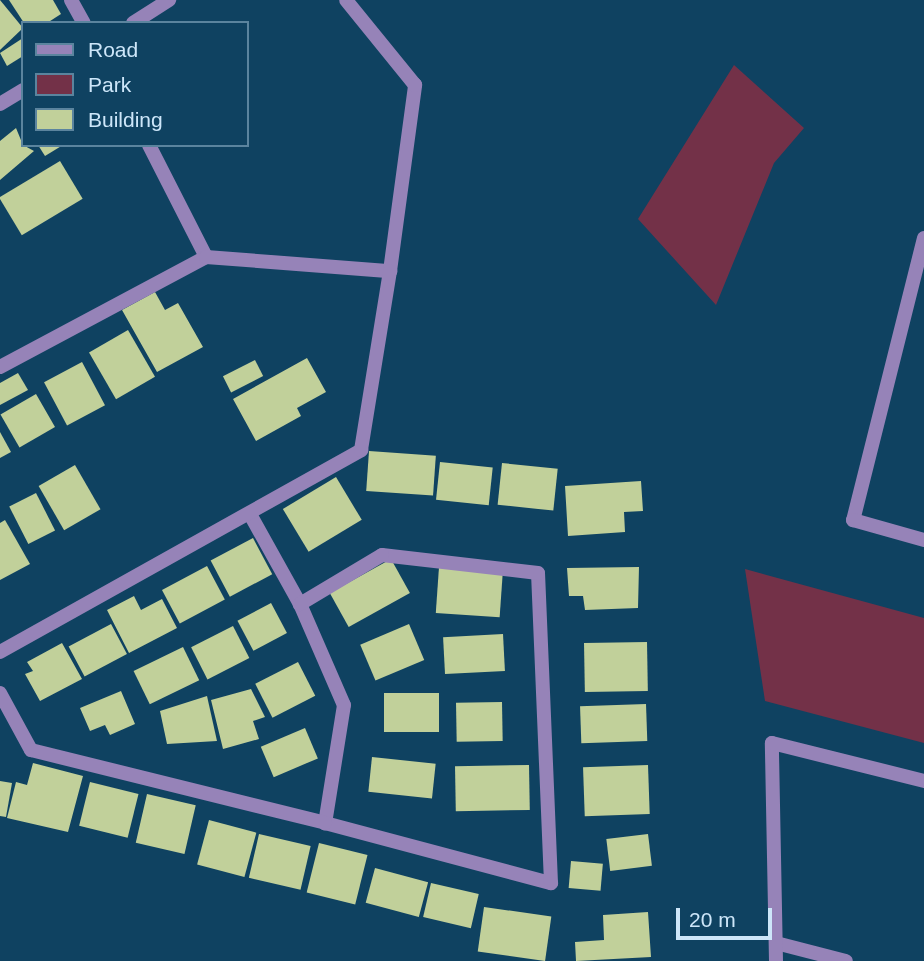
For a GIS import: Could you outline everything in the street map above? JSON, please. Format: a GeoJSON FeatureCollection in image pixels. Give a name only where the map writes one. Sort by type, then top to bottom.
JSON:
{"type":"FeatureCollection","features":[{"type":"Feature","properties":{"kind":"street"},"geometry":{"type":"LineString","coordinates":[[71,0],[83,21]]}},
{"type":"Feature","properties":{"kind":"street"},"geometry":{"type":"LineString","coordinates":[[136,21],[169,0]]}},
{"type":"Feature","properties":{"kind":"street"},"geometry":{"type":"LineString","coordinates":[[0,652],[251,516],[361,450],[390,271],[415,85],[346,0]]}},
{"type":"Feature","properties":{"kind":"street"},"geometry":{"type":"LineString","coordinates":[[0,104],[21,91]]}},
{"type":"Feature","properties":{"kind":"street"},"geometry":{"type":"LineString","coordinates":[[150,147],[206,257]]}},
{"type":"Feature","properties":{"kind":"street"},"geometry":{"type":"LineString","coordinates":[[924,239],[918,288],[853,520],[924,540]]}},
{"type":"Feature","properties":{"kind":"street"},"geometry":{"type":"LineString","coordinates":[[0,367],[206,257],[390,271]]}},
{"type":"Feature","properties":{"kind":"street"},"geometry":{"type":"LineString","coordinates":[[251,516],[300,604],[344,705],[325,823]]}},
{"type":"Feature","properties":{"kind":"street"},"geometry":{"type":"LineString","coordinates":[[0,693],[31,750],[325,823],[551,883],[538,573],[382,555],[300,604]]}},
{"type":"Feature","properties":{"kind":"street"},"geometry":{"type":"LineString","coordinates":[[776,961],[772,743],[924,781]]}},
{"type":"Feature","properties":{"kind":"street"},"geometry":{"type":"LineString","coordinates":[[776,943],[846,961]]}},
{"type":"Feature","properties":{"kind":"green space"},"geometry":{"type":"Polygon","coordinates":[[[734,65],[804,128],[774,163],[716,305],[638,219],[734,65]]]}},
{"type":"Feature","properties":{"kind":"green space"},"geometry":{"type":"Polygon","coordinates":[[[745,569],[924,618],[924,743],[765,701],[745,569]]]}},
{"type":"Feature","properties":{"kind":"building"},"geometry":{"type":"Polygon","coordinates":[[[0,0],[21,26],[21,30],[0,50],[0,0]]]}},
{"type":"Feature","properties":{"kind":"building"},"geometry":{"type":"Polygon","coordinates":[[[9,0],[53,0],[61,14],[50,21],[23,21],[9,0]]]}},
{"type":"Feature","properties":{"kind":"building"},"geometry":{"type":"Polygon","coordinates":[[[21,39],[21,57],[7,66],[0,53],[21,39]]]}},
{"type":"Feature","properties":{"kind":"building"},"geometry":{"type":"Polygon","coordinates":[[[16,128],[21,147],[34,151],[0,180],[0,141],[16,128]]]}},
{"type":"Feature","properties":{"kind":"building"},"geometry":{"type":"Polygon","coordinates":[[[39,147],[60,147],[45,156],[39,147]]]}},
{"type":"Feature","properties":{"kind":"building"},"geometry":{"type":"Polygon","coordinates":[[[60,161],[83,199],[22,235],[0,197],[60,161]]]}},
{"type":"Feature","properties":{"kind":"building"},"geometry":{"type":"Polygon","coordinates":[[[155,292],[165,310],[178,303],[203,347],[157,372],[122,310],[155,292]]]}},
{"type":"Feature","properties":{"kind":"building"},"geometry":{"type":"Polygon","coordinates":[[[128,330],[155,377],[116,399],[89,352],[128,330]]]}},
{"type":"Feature","properties":{"kind":"building"},"geometry":{"type":"Polygon","coordinates":[[[307,358],[326,392],[297,408],[301,416],[256,441],[233,399],[307,358]]]}},
{"type":"Feature","properties":{"kind":"building"},"geometry":{"type":"Polygon","coordinates":[[[255,360],[263,376],[231,392],[223,376],[255,360]]]}},
{"type":"Feature","properties":{"kind":"building"},"geometry":{"type":"Polygon","coordinates":[[[82,362],[105,405],[67,425],[44,382],[82,362]]]}},
{"type":"Feature","properties":{"kind":"building"},"geometry":{"type":"Polygon","coordinates":[[[18,373],[28,390],[0,405],[0,383],[18,373]]]}},
{"type":"Feature","properties":{"kind":"building"},"geometry":{"type":"Polygon","coordinates":[[[36,394],[55,427],[19,447],[0,414],[36,394]]]}},
{"type":"Feature","properties":{"kind":"building"},"geometry":{"type":"Polygon","coordinates":[[[0,432],[11,452],[0,458],[0,432]]]}},
{"type":"Feature","properties":{"kind":"building"},"geometry":{"type":"Polygon","coordinates":[[[369,451],[436,456],[433,496],[366,491],[369,451]]]}},
{"type":"Feature","properties":{"kind":"building"},"geometry":{"type":"Polygon","coordinates":[[[440,462],[493,468],[489,505],[436,500],[440,462]]]}},
{"type":"Feature","properties":{"kind":"building"},"geometry":{"type":"Polygon","coordinates":[[[502,463],[558,469],[553,511],[498,505],[502,463]]]}},
{"type":"Feature","properties":{"kind":"building"},"geometry":{"type":"Polygon","coordinates":[[[75,465],[100,509],[64,530],[39,486],[75,465]]]}},
{"type":"Feature","properties":{"kind":"building"},"geometry":{"type":"Polygon","coordinates":[[[336,477],[362,520],[309,552],[283,509],[336,477]]]}},
{"type":"Feature","properties":{"kind":"building"},"geometry":{"type":"Polygon","coordinates":[[[641,481],[643,511],[624,512],[625,532],[568,536],[565,486],[641,481]]]}},
{"type":"Feature","properties":{"kind":"building"},"geometry":{"type":"Polygon","coordinates":[[[36,493],[55,530],[28,544],[9,507],[36,493]]]}},
{"type":"Feature","properties":{"kind":"building"},"geometry":{"type":"Polygon","coordinates":[[[5,520],[30,564],[0,580],[0,523],[5,520]]]}},
{"type":"Feature","properties":{"kind":"building"},"geometry":{"type":"Polygon","coordinates":[[[253,538],[272,574],[230,597],[211,561],[253,538]]]}},
{"type":"Feature","properties":{"kind":"building"},"geometry":{"type":"Polygon","coordinates":[[[391,559],[410,593],[349,627],[330,593],[391,559]]]}},
{"type":"Feature","properties":{"kind":"building"},"geometry":{"type":"Polygon","coordinates":[[[207,566],[225,600],[180,623],[162,590],[207,566]]]}},
{"type":"Feature","properties":{"kind":"building"},"geometry":{"type":"Polygon","coordinates":[[[439,567],[503,571],[500,617],[436,613],[439,567]]]}},
{"type":"Feature","properties":{"kind":"building"},"geometry":{"type":"Polygon","coordinates":[[[639,567],[638,608],[585,610],[583,596],[569,596],[567,568],[639,567]]]}},
{"type":"Feature","properties":{"kind":"building"},"geometry":{"type":"Polygon","coordinates":[[[134,596],[141,610],[162,599],[177,628],[129,653],[107,610],[134,596]]]}},
{"type":"Feature","properties":{"kind":"building"},"geometry":{"type":"Polygon","coordinates":[[[271,603],[287,633],[253,651],[237,621],[271,603]]]}},
{"type":"Feature","properties":{"kind":"building"},"geometry":{"type":"Polygon","coordinates":[[[111,624],[127,654],[85,677],[69,647],[111,624]]]}},
{"type":"Feature","properties":{"kind":"building"},"geometry":{"type":"Polygon","coordinates":[[[409,624],[424,660],[375,681],[360,645],[409,624]]]}},
{"type":"Feature","properties":{"kind":"building"},"geometry":{"type":"Polygon","coordinates":[[[233,626],[249,658],[207,679],[191,647],[233,626]]]}},
{"type":"Feature","properties":{"kind":"building"},"geometry":{"type":"Polygon","coordinates":[[[503,634],[505,671],[445,674],[443,637],[503,634]]]}},
{"type":"Feature","properties":{"kind":"building"},"geometry":{"type":"Polygon","coordinates":[[[647,642],[648,691],[585,692],[584,643],[647,642]]]}},
{"type":"Feature","properties":{"kind":"building"},"geometry":{"type":"Polygon","coordinates":[[[62,643],[82,679],[40,701],[25,674],[33,671],[27,662],[62,643]]]}},
{"type":"Feature","properties":{"kind":"building"},"geometry":{"type":"Polygon","coordinates":[[[183,647],[199,680],[150,704],[134,671],[183,647]]]}},
{"type":"Feature","properties":{"kind":"building"},"geometry":{"type":"Polygon","coordinates":[[[298,662],[315,696],[272,718],[255,684],[298,662]]]}},
{"type":"Feature","properties":{"kind":"building"},"geometry":{"type":"Polygon","coordinates":[[[251,689],[265,717],[253,721],[259,739],[223,749],[211,700],[251,689]]]}},
{"type":"Feature","properties":{"kind":"building"},"geometry":{"type":"Polygon","coordinates":[[[121,691],[135,724],[110,735],[105,725],[90,731],[80,708],[121,691]]]}},
{"type":"Feature","properties":{"kind":"building"},"geometry":{"type":"Polygon","coordinates":[[[384,693],[439,693],[439,732],[384,732],[384,693]]]}},
{"type":"Feature","properties":{"kind":"building"},"geometry":{"type":"Polygon","coordinates":[[[207,696],[217,741],[167,744],[160,711],[207,696]]]}},
{"type":"Feature","properties":{"kind":"building"},"geometry":{"type":"Polygon","coordinates":[[[502,702],[503,741],[457,742],[456,703],[502,702]]]}},
{"type":"Feature","properties":{"kind":"building"},"geometry":{"type":"Polygon","coordinates":[[[646,704],[647,741],[581,743],[580,706],[646,704]]]}},
{"type":"Feature","properties":{"kind":"building"},"geometry":{"type":"Polygon","coordinates":[[[305,728],[318,758],[274,777],[261,747],[305,728]]]}},
{"type":"Feature","properties":{"kind":"building"},"geometry":{"type":"Polygon","coordinates":[[[372,757],[436,764],[432,798],[368,792],[372,757]]]}},
{"type":"Feature","properties":{"kind":"building"},"geometry":{"type":"Polygon","coordinates":[[[33,763],[83,776],[68,832],[7,818],[16,782],[27,785],[33,763]]]}},
{"type":"Feature","properties":{"kind":"building"},"geometry":{"type":"Polygon","coordinates":[[[529,765],[530,810],[456,811],[455,766],[529,765]]]}},
{"type":"Feature","properties":{"kind":"building"},"geometry":{"type":"Polygon","coordinates":[[[648,765],[650,814],[585,816],[583,767],[648,765]]]}},
{"type":"Feature","properties":{"kind":"building"},"geometry":{"type":"Polygon","coordinates":[[[0,781],[12,783],[6,817],[0,816],[0,781]]]}},
{"type":"Feature","properties":{"kind":"building"},"geometry":{"type":"Polygon","coordinates":[[[90,782],[139,794],[128,838],[79,826],[90,782]]]}},
{"type":"Feature","properties":{"kind":"building"},"geometry":{"type":"Polygon","coordinates":[[[147,794],[196,805],[184,854],[136,843],[147,794]]]}},
{"type":"Feature","properties":{"kind":"building"},"geometry":{"type":"Polygon","coordinates":[[[209,820],[256,833],[244,877],[197,864],[209,820]]]}},
{"type":"Feature","properties":{"kind":"building"},"geometry":{"type":"Polygon","coordinates":[[[259,834],[311,846],[301,890],[249,878],[259,834]]]}},
{"type":"Feature","properties":{"kind":"building"},"geometry":{"type":"Polygon","coordinates":[[[648,834],[652,866],[610,871],[606,839],[648,834]]]}},
{"type":"Feature","properties":{"kind":"building"},"geometry":{"type":"Polygon","coordinates":[[[319,843],[368,855],[355,905],[307,892],[319,843]]]}},
{"type":"Feature","properties":{"kind":"building"},"geometry":{"type":"Polygon","coordinates":[[[571,861],[603,864],[601,891],[569,888],[571,861]]]}},
{"type":"Feature","properties":{"kind":"building"},"geometry":{"type":"Polygon","coordinates":[[[375,868],[428,882],[419,917],[366,903],[375,868]]]}},
{"type":"Feature","properties":{"kind":"building"},"geometry":{"type":"Polygon","coordinates":[[[431,883],[479,894],[471,928],[423,917],[431,883]]]}},
{"type":"Feature","properties":{"kind":"building"},"geometry":{"type":"Polygon","coordinates":[[[484,907],[551,916],[545,961],[478,952],[484,907]]]}},
{"type":"Feature","properties":{"kind":"building"},"geometry":{"type":"Polygon","coordinates":[[[648,912],[651,957],[576,961],[575,942],[604,940],[603,915],[648,912]]]}}]}
